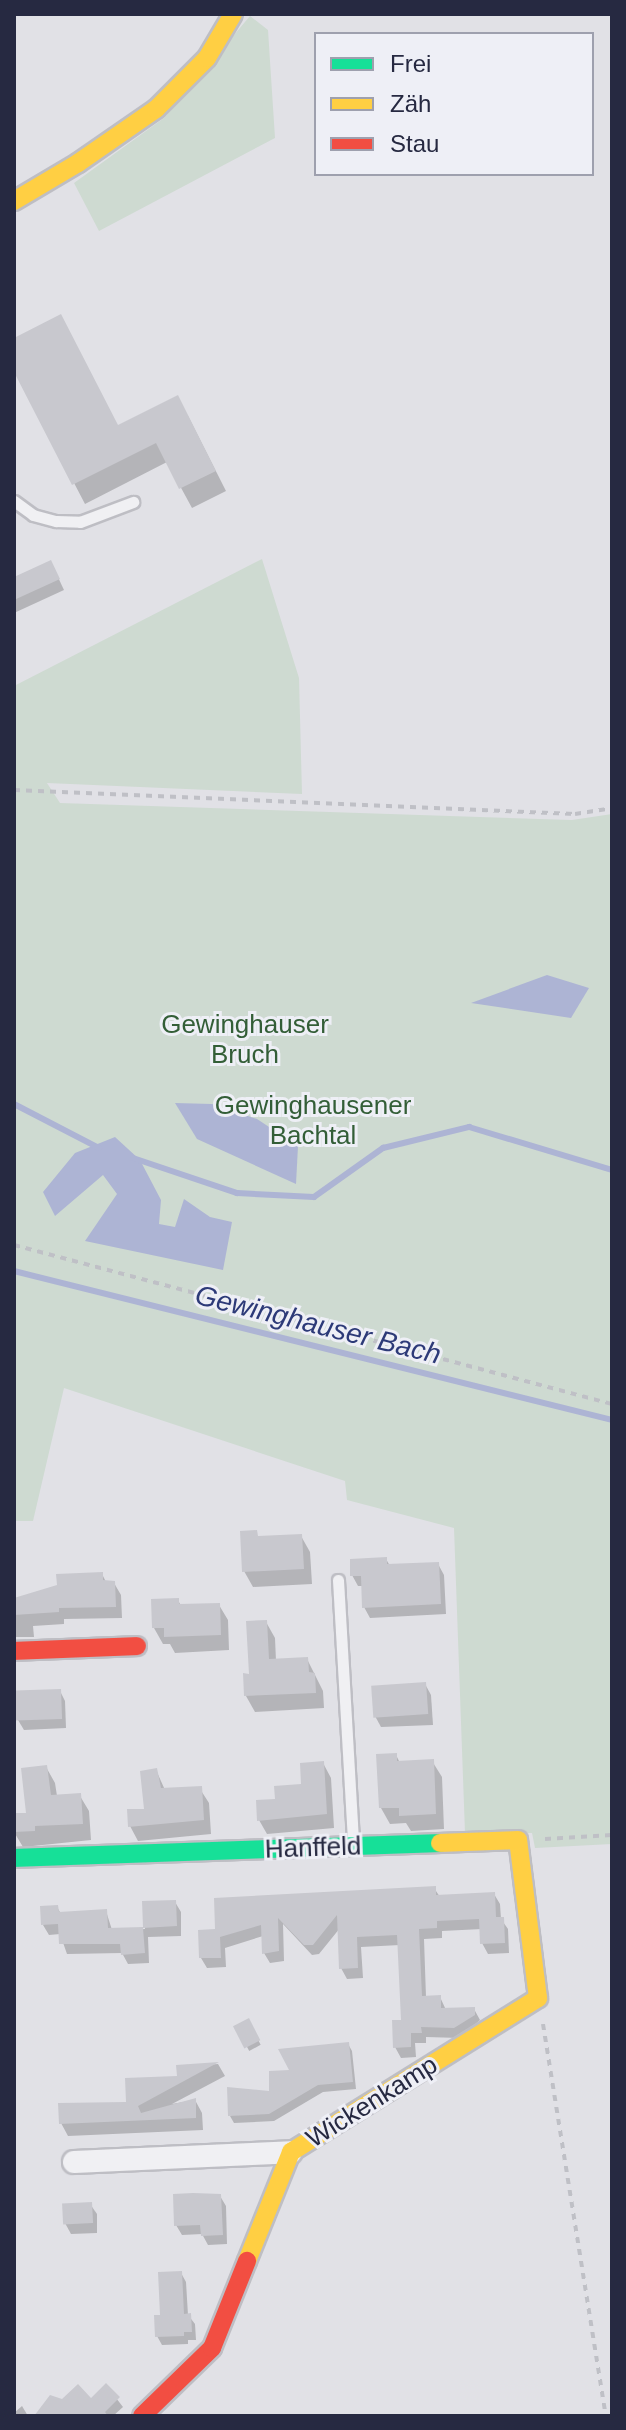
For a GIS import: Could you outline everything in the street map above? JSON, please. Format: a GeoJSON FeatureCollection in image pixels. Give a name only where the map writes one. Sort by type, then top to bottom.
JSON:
{"type":"FeatureCollection","features":[{"type":"Feature","properties":{"kind":"street"},"geometry":{"type":"LineString","coordinates":[[14,201],[78,163],[156,109],[207,58],[233,14]]}},
{"type":"Feature","properties":{"kind":"street"},"geometry":{"type":"LineString","coordinates":[[14,1651],[137,1646]]}},
{"type":"Feature","properties":{"kind":"street"},"geometry":{"type":"LineString","coordinates":[[518,1840],[538,1998]]}},
{"type":"Feature","properties":{"kind":"street","name":"Hanffeld"},"geometry":{"type":"LineString","coordinates":[[14,1858],[518,1840]]}},
{"type":"Feature","properties":{"kind":"street","name":"Wickenkamp"},"geometry":{"type":"LineString","coordinates":[[142,2416],[212,2348],[291,2152],[538,1998]]}},
{"type":"Feature","properties":{"kind":"street"},"geometry":{"type":"LineString","coordinates":[[74,2162],[291,2152]]}},
{"type":"Feature","properties":{"kind":"lane"},"geometry":{"type":"LineString","coordinates":[[14,501],[33,515],[56,521],[80,522],[133,502]]}},
{"type":"Feature","properties":{"kind":"lane"},"geometry":{"type":"LineString","coordinates":[[338,1580],[353,1846]]}},
{"type":"Feature","properties":{"kind":"path"},"geometry":{"type":"LineString","coordinates":[[14,790],[575,814],[612,808]]}},
{"type":"Feature","properties":{"kind":"path"},"geometry":{"type":"LineString","coordinates":[[14,1245],[612,1404]]}},
{"type":"Feature","properties":{"kind":"path"},"geometry":{"type":"LineString","coordinates":[[518,1840],[612,1835]]}},
{"type":"Feature","properties":{"kind":"path"},"geometry":{"type":"LineString","coordinates":[[538,1998],[606,2416]]}},
{"type":"Feature","properties":{"kind":"green space"},"geometry":{"type":"Polygon","coordinates":[[[250,16],[268,30],[275,138],[99,231],[74,183],[164,118],[250,16]]]}},
{"type":"Feature","properties":{"kind":"green space","name":"Gewinghausener Bachtal"},"geometry":{"type":"Polygon","coordinates":[[[262,559],[299,678],[302,794],[47,783],[60,803],[572,820],[612,814],[612,1844],[535,1848],[532,1833],[465,1833],[454,1528],[347,1500],[345,1481],[64,1388],[33,1521],[14,1521],[14,686],[262,559]]]}},
{"type":"Feature","properties":{"kind":"water"},"geometry":{"type":"Polygon","coordinates":[[[547,975],[589,988],[571,1018],[471,1003],[547,975]]]}},
{"type":"Feature","properties":{"kind":"water"},"geometry":{"type":"Polygon","coordinates":[[[175,1103],[212,1104],[257,1119],[298,1146],[296,1184],[197,1139],[175,1103]]]}},
{"type":"Feature","properties":{"kind":"water"},"geometry":{"type":"Polygon","coordinates":[[[115,1137],[140,1160],[161,1200],[159,1224],[175,1227],[184,1199],[210,1217],[232,1222],[223,1270],[85,1241],[117,1194],[103,1175],[55,1216],[43,1192],[75,1153],[115,1137]]]}},
{"type":"Feature","properties":{"kind":"building"},"geometry":{"type":"Polygon","coordinates":[[[61,314],[118,425],[178,395],[216,471],[179,489],[156,443],[72,485],[14,372],[14,338],[61,314]]]}},
{"type":"Feature","properties":{"kind":"building"},"geometry":{"type":"Polygon","coordinates":[[[51,560],[60,579],[14,600],[14,577],[51,560]]]}},
{"type":"Feature","properties":{"kind":"building"},"geometry":{"type":"Polygon","coordinates":[[[257,1530],[258,1536],[302,1534],[304,1569],[242,1572],[240,1531],[257,1530]]]}},
{"type":"Feature","properties":{"kind":"building"},"geometry":{"type":"Polygon","coordinates":[[[387,1557],[387,1564],[439,1562],[441,1604],[362,1608],[361,1576],[350,1576],[350,1559],[387,1557]]]}},
{"type":"Feature","properties":{"kind":"building"},"geometry":{"type":"Polygon","coordinates":[[[103,1572],[103,1580],[115,1581],[116,1607],[59,1608],[59,1612],[14,1615],[14,1598],[57,1585],[56,1574],[103,1572]]]}},
{"type":"Feature","properties":{"kind":"building"},"geometry":{"type":"Polygon","coordinates":[[[179,1598],[179,1604],[220,1603],[221,1635],[164,1637],[164,1628],[152,1628],[151,1599],[179,1598]]]}},
{"type":"Feature","properties":{"kind":"building"},"geometry":{"type":"Polygon","coordinates":[[[267,1620],[269,1659],[308,1657],[309,1672],[315,1673],[316,1693],[244,1696],[243,1673],[249,1674],[246,1621],[267,1620]]]}},
{"type":"Feature","properties":{"kind":"building"},"geometry":{"type":"Polygon","coordinates":[[[426,1682],[428,1714],[373,1718],[371,1686],[426,1682]]]}},
{"type":"Feature","properties":{"kind":"building"},"geometry":{"type":"Polygon","coordinates":[[[61,1689],[62,1719],[16,1721],[15,1691],[61,1689]]]}},
{"type":"Feature","properties":{"kind":"building"},"geometry":{"type":"Polygon","coordinates":[[[397,1753],[397,1761],[434,1759],[436,1814],[399,1816],[399,1808],[379,1808],[376,1754],[397,1753]]]}},
{"type":"Feature","properties":{"kind":"building"},"geometry":{"type":"Polygon","coordinates":[[[324,1761],[327,1814],[257,1821],[256,1800],[275,1799],[274,1786],[301,1784],[300,1763],[324,1761]]]}},
{"type":"Feature","properties":{"kind":"building"},"geometry":{"type":"Polygon","coordinates":[[[47,1765],[51,1795],[81,1793],[83,1824],[35,1826],[35,1831],[14,1832],[14,1813],[26,1813],[21,1768],[47,1765]]]}},
{"type":"Feature","properties":{"kind":"building"},"geometry":{"type":"Polygon","coordinates":[[[157,1768],[161,1788],[202,1786],[204,1820],[128,1827],[127,1809],[144,1809],[140,1771],[157,1768]]]}},
{"type":"Feature","properties":{"kind":"building"},"geometry":{"type":"Polygon","coordinates":[[[436,1886],[436,1895],[495,1892],[496,1917],[504,1917],[505,1943],[480,1944],[479,1919],[437,1921],[437,1928],[419,1929],[422,1996],[441,1995],[441,2008],[475,2007],[475,2015],[454,2028],[421,2027],[422,2033],[411,2033],[411,2047],[393,2048],[392,2020],[401,2020],[397,1935],[357,1937],[358,1968],[339,1969],[337,1915],[313,1945],[304,1945],[278,1918],[279,1951],[262,1954],[261,1925],[220,1937],[221,1958],[199,1958],[198,1930],[215,1929],[214,1898],[436,1886]]]}},
{"type":"Feature","properties":{"kind":"building"},"geometry":{"type":"Polygon","coordinates":[[[176,1900],[177,1926],[143,1928],[145,1953],[121,1955],[120,1944],[59,1944],[58,1924],[41,1925],[40,1906],[58,1905],[59,1912],[107,1909],[108,1928],[143,1927],[142,1901],[176,1900]]]}},
{"type":"Feature","properties":{"kind":"building"},"geometry":{"type":"Polygon","coordinates":[[[249,2018],[260,2040],[244,2048],[233,2026],[249,2018]]]}},
{"type":"Feature","properties":{"kind":"building"},"geometry":{"type":"Polygon","coordinates":[[[349,2042],[353,2082],[318,2085],[269,2114],[228,2116],[227,2087],[269,2091],[269,2071],[289,2070],[278,2049],[349,2042]]]}},
{"type":"Feature","properties":{"kind":"building"},"geometry":{"type":"Polygon","coordinates":[[[219,2062],[138,2106],[141,2113],[196,2098],[196,2118],[59,2124],[58,2103],[126,2102],[125,2078],[177,2076],[176,2065],[219,2062]]]}},
{"type":"Feature","properties":{"kind":"building"},"geometry":{"type":"Polygon","coordinates":[[[173,2194],[221,2194],[223,2235],[201,2236],[200,2225],[174,2226],[173,2194]]]}},
{"type":"Feature","properties":{"kind":"building"},"geometry":{"type":"Polygon","coordinates":[[[92,2202],[93,2223],[63,2225],[62,2204],[92,2202]]]}},
{"type":"Feature","properties":{"kind":"building"},"geometry":{"type":"Polygon","coordinates":[[[182,2271],[184,2314],[191,2313],[192,2332],[184,2332],[184,2336],[155,2337],[154,2315],[160,2315],[158,2272],[182,2271]]]}},
{"type":"Feature","properties":{"kind":"building"},"geometry":{"type":"Polygon","coordinates":[[[106,2383],[120,2397],[105,2412],[108,2416],[34,2416],[50,2395],[62,2399],[78,2384],[91,2398],[106,2383]]]}},
{"type":"Feature","properties":{"kind":"waterway"},"geometry":{"type":"LineString","coordinates":[[14,1104],[99,1148]]}},
{"type":"Feature","properties":{"kind":"waterway"},"geometry":{"type":"LineString","coordinates":[[133,1158],[237,1193],[314,1197],[383,1148],[469,1127],[612,1170]]}},
{"type":"Feature","properties":{"kind":"waterway","name":"Gewinghauser Bach"},"geometry":{"type":"LineString","coordinates":[[14,1271],[612,1420]]}},
{"type":"Feature","properties":{"kind":"traffic: fast"},"geometry":{"type":"LineString","coordinates":[[14,1858],[440,1843]]}},
{"type":"Feature","properties":{"kind":"traffic: slow"},"geometry":{"type":"LineString","coordinates":[[14,201],[78,163],[156,109],[207,58],[233,14]]}},
{"type":"Feature","properties":{"kind":"traffic: slow"},"geometry":{"type":"LineString","coordinates":[[247,2261],[291,2152],[538,1998],[518,1840],[440,1843]]}},
{"type":"Feature","properties":{"kind":"traffic: jam"},"geometry":{"type":"LineString","coordinates":[[14,1651],[137,1646]]}},
{"type":"Feature","properties":{"kind":"traffic: jam"},"geometry":{"type":"LineString","coordinates":[[142,2416],[212,2348],[247,2261]]}},
{"type":"Feature","properties":{"kind":"park label","name":"Gewinghauser Bruch"},"geometry":{"type":"Point","coordinates":[245,1040]}}]}
